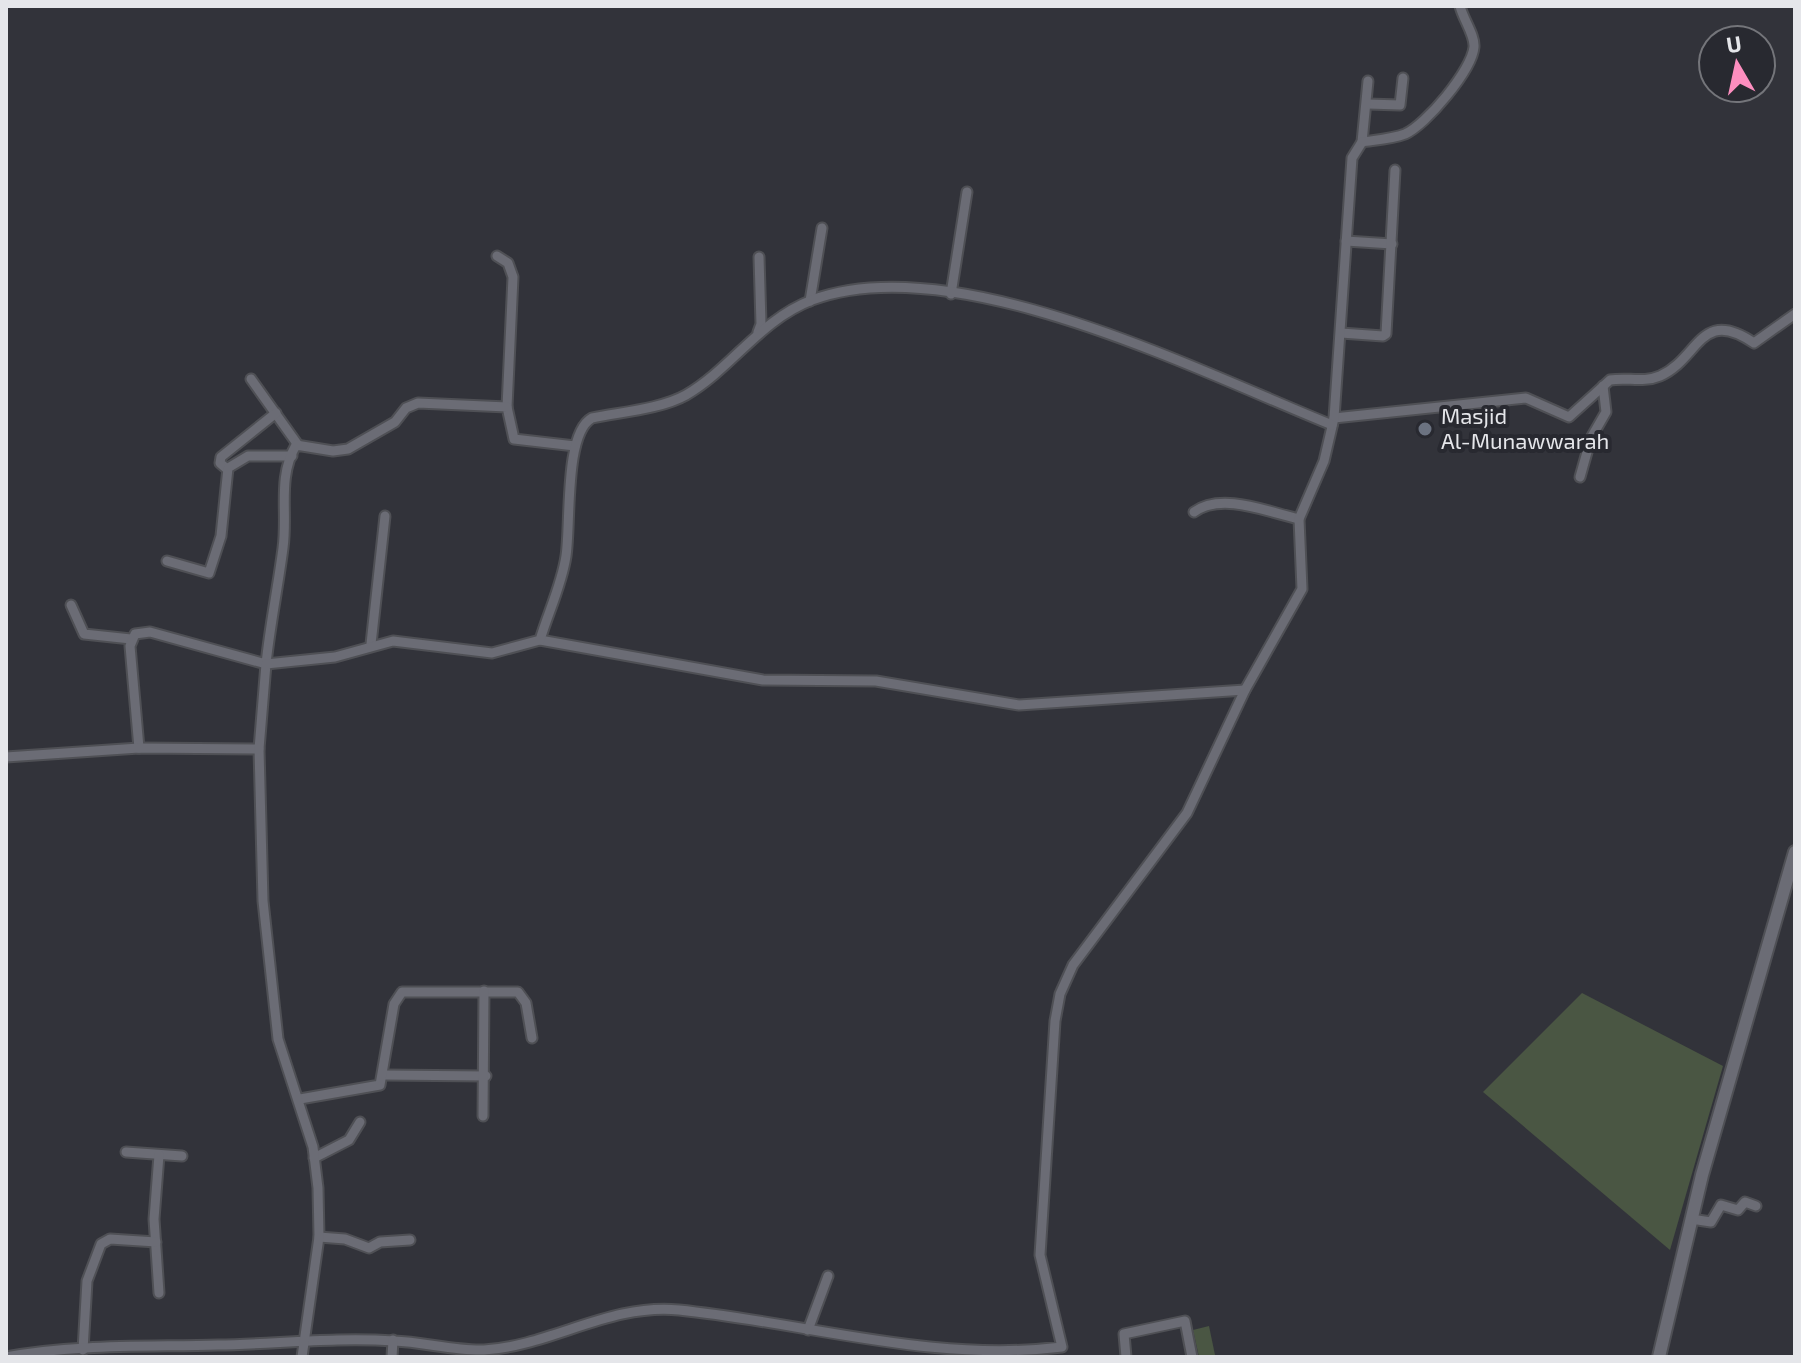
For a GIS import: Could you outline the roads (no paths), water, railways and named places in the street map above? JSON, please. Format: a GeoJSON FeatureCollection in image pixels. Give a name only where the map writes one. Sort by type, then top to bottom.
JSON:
{"type":"FeatureCollection","features":[{"type":"Feature","properties":{"kind":"street"},"geometry":{"type":"LineString","coordinates":[[1362,142],[1404,134],[1417,127],[1453,87],[1471,57],[1474,45],[1460,6]]}},
{"type":"Feature","properties":{"kind":"street"},"geometry":{"type":"LineString","coordinates":[[1368,104],[1400,105],[1403,78]]}},
{"type":"Feature","properties":{"kind":"street"},"geometry":{"type":"LineString","coordinates":[[6,1357],[83,1350],[160,1352],[393,1340],[491,1349],[531,1343],[593,1322],[664,1309],[808,1330],[869,1346],[967,1355],[1063,1352],[1040,1255],[1049,1090],[1060,994],[1073,965],[1183,820],[1245,690],[1302,589],[1299,519],[1327,452],[1333,422],[1351,163],[1362,142],[1368,81]]}},
{"type":"Feature","properties":{"kind":"street"},"geometry":{"type":"LineString","coordinates":[[1341,333],[1385,335],[1395,170]]}},
{"type":"Feature","properties":{"kind":"street"},"geometry":{"type":"LineString","coordinates":[[951,294],[967,192]]}},
{"type":"Feature","properties":{"kind":"street"},"geometry":{"type":"LineString","coordinates":[[810,301],[822,228]]}},
{"type":"Feature","properties":{"kind":"street"},"geometry":{"type":"LineString","coordinates":[[1346,241],[1392,244]]}},
{"type":"Feature","properties":{"kind":"street"},"geometry":{"type":"LineString","coordinates":[[497,256],[508,263],[513,277],[507,407],[514,439],[575,446]]}},
{"type":"Feature","properties":{"kind":"street"},"geometry":{"type":"LineString","coordinates":[[758,332],[761,324],[759,257]]}},
{"type":"Feature","properties":{"kind":"street"},"geometry":{"type":"LineString","coordinates":[[540,640],[567,553],[575,446],[581,426],[592,418],[689,393],[758,332],[810,301],[862,287],[1002,301],[1080,325],[1333,422],[1526,398],[1569,417],[1579,412],[1610,380],[1640,381],[1665,373],[1709,333],[1734,330],[1754,343],[1795,314]]}},
{"type":"Feature","properties":{"kind":"street"},"geometry":{"type":"LineString","coordinates":[[251,379],[298,445],[333,451],[348,449],[395,422],[406,408],[418,403],[507,407]]}},
{"type":"Feature","properties":{"kind":"street"},"geometry":{"type":"LineString","coordinates":[[1580,477],[1591,438],[1606,412],[1603,386]]}},
{"type":"Feature","properties":{"kind":"street"},"geometry":{"type":"LineString","coordinates":[[227,469],[220,463],[221,457],[276,413]]}},
{"type":"Feature","properties":{"kind":"street"},"geometry":{"type":"LineString","coordinates":[[298,445],[283,483],[284,545],[273,597],[259,749],[263,901],[278,1039],[300,1099],[314,1158],[319,1237],[302,1357]]}},
{"type":"Feature","properties":{"kind":"street"},"geometry":{"type":"LineString","coordinates":[[227,469],[248,456],[292,456]]}},
{"type":"Feature","properties":{"kind":"street"},"geometry":{"type":"LineString","coordinates":[[167,561],[207,573],[211,571],[221,536],[227,469]]}},
{"type":"Feature","properties":{"kind":"street"},"geometry":{"type":"LineString","coordinates":[[1194,512],[1208,505],[1226,504],[1299,519]]}},
{"type":"Feature","properties":{"kind":"street"},"geometry":{"type":"LineString","coordinates":[[371,644],[385,516]]}},
{"type":"Feature","properties":{"kind":"street"},"geometry":{"type":"LineString","coordinates":[[71,605],[84,634],[131,639]]}},
{"type":"Feature","properties":{"kind":"street"},"geometry":{"type":"LineString","coordinates":[[139,748],[131,639],[135,634],[150,632],[266,664],[335,657],[371,644],[406,641],[497,653],[540,640],[763,680],[876,681],[1019,705],[1245,690]]}},
{"type":"Feature","properties":{"kind":"street"},"geometry":{"type":"LineString","coordinates":[[6,757],[139,748],[259,749]]}},
{"type":"Feature","properties":{"kind":"street"},"geometry":{"type":"LineString","coordinates":[[1659,1357],[1691,1219],[1795,852]]}},
{"type":"Feature","properties":{"kind":"street"},"geometry":{"type":"LineString","coordinates":[[483,1116],[486,1076],[484,991]]}},
{"type":"Feature","properties":{"kind":"street"},"geometry":{"type":"LineString","coordinates":[[300,1099],[380,1085],[397,995],[402,992],[518,992],[523,996],[532,1038]]}},
{"type":"Feature","properties":{"kind":"street"},"geometry":{"type":"LineString","coordinates":[[384,1075],[486,1076]]}},
{"type":"Feature","properties":{"kind":"street"},"geometry":{"type":"LineString","coordinates":[[314,1158],[349,1140],[360,1122]]}},
{"type":"Feature","properties":{"kind":"street"},"geometry":{"type":"LineString","coordinates":[[126,1152],[182,1156]]}},
{"type":"Feature","properties":{"kind":"street"},"geometry":{"type":"LineString","coordinates":[[159,1155],[156,1242],[159,1293]]}},
{"type":"Feature","properties":{"kind":"street"},"geometry":{"type":"LineString","coordinates":[[1691,1219],[1711,1222],[1721,1205],[1738,1210],[1745,1202],[1756,1206]]}},
{"type":"Feature","properties":{"kind":"street"},"geometry":{"type":"LineString","coordinates":[[319,1237],[345,1239],[369,1248],[380,1242],[410,1240]]}},
{"type":"Feature","properties":{"kind":"street"},"geometry":{"type":"LineString","coordinates":[[83,1350],[86,1286],[101,1244],[110,1239],[156,1242]]}},
{"type":"Feature","properties":{"kind":"street"},"geometry":{"type":"LineString","coordinates":[[808,1330],[828,1276]]}},
{"type":"Feature","properties":{"kind":"street"},"geometry":{"type":"LineString","coordinates":[[1126,1357],[1124,1334],[1185,1321],[1192,1357]]}},
{"type":"Feature","properties":{"kind":"street"},"geometry":{"type":"LineString","coordinates":[[392,1357],[393,1340]]}},
{"type":"Feature","properties":{"kind":"place","name":"Masjid Al-Munawwarah"},"geometry":{"type":"Point","coordinates":[1425,429]}}]}
